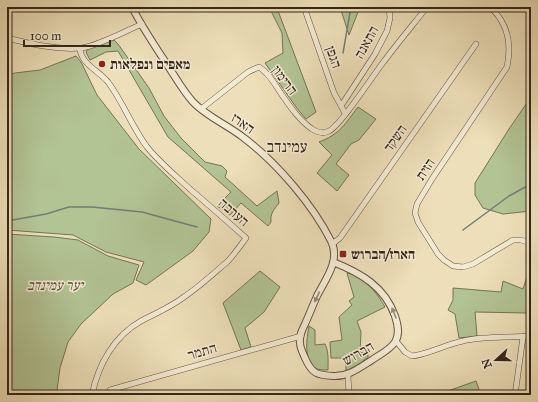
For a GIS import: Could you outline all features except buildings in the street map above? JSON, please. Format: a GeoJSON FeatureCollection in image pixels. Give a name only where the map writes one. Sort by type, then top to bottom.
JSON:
{"type":"FeatureCollection","features":[{"type":"Feature","properties":{"kind":"street","name":"הארז"},"geometry":{"type":"LineString","coordinates":[[132,7],[185,93],[193,102],[242,136],[269,160],[306,201],[319,220],[332,244],[334,252],[333,262]]}},
{"type":"Feature","properties":{"kind":"street","name":"הגפן"},"geometry":{"type":"LineString","coordinates":[[304,7],[334,93],[345,113]]}},
{"type":"Feature","properties":{"kind":"street","name":"התאנה"},"geometry":{"type":"LineString","coordinates":[[341,106],[375,54],[386,31],[390,18],[389,7]]}},
{"type":"Feature","properties":{"kind":"street"},"geometry":{"type":"LineString","coordinates":[[345,113],[382,63],[427,7]]}},
{"type":"Feature","properties":{"kind":"street","name":"הזית"},"geometry":{"type":"LineString","coordinates":[[490,7],[500,17],[506,29],[509,54],[507,66],[432,179],[417,204],[415,212],[418,222],[438,254],[453,266],[464,267],[473,264],[513,240],[521,240],[531,243]]}},
{"type":"Feature","properties":{"kind":"street"},"geometry":{"type":"LineString","coordinates":[[7,38],[34,44],[80,48],[116,36],[142,24]]}},
{"type":"Feature","properties":{"kind":"street","name":"השקד"},"geometry":{"type":"LineString","coordinates":[[332,244],[340,238],[476,44]]}},
{"type":"Feature","properties":{"kind":"street","name":"הערבה"},"geometry":{"type":"LineString","coordinates":[[80,48],[80,53],[83,58],[102,75],[112,88],[135,129],[152,153],[166,168],[246,238],[227,262],[189,294],[172,306],[140,321],[123,334],[108,352],[101,365],[92,395]]}},
{"type":"Feature","properties":{"kind":"street","name":"הרימון"},"geometry":{"type":"LineString","coordinates":[[201,109],[248,72],[259,67],[270,76],[293,110],[312,129],[324,132],[330,131],[345,113]]}},
{"type":"Feature","properties":{"kind":"street"},"geometry":{"type":"LineString","coordinates":[[300,336],[314,303],[330,272],[333,262],[351,269],[366,278],[385,296],[394,312],[397,322],[398,332],[396,341],[405,352],[412,356],[450,344],[473,339],[531,336]]}},
{"type":"Feature","properties":{"kind":"street","name":"הברוש"},"geometry":{"type":"LineString","coordinates":[[300,336],[300,347],[307,364],[313,371],[320,375],[336,376],[348,374],[357,370],[389,349],[396,341]]}},
{"type":"Feature","properties":{"kind":"street","name":"התמר"},"geometry":{"type":"LineString","coordinates":[[110,390],[300,336]]}},
{"type":"Feature","properties":{"kind":"street"},"geometry":{"type":"LineString","coordinates":[[514,395],[523,337]]}},
{"type":"Feature","properties":{"kind":"street"},"geometry":{"type":"LineString","coordinates":[[348,374],[349,395]]}},
{"type":"Feature","properties":{"kind":"green space"},"geometry":{"type":"Polygon","coordinates":[[[269,7],[277,7],[316,112],[306,119],[265,63],[283,53],[282,33],[269,7]]]}},
{"type":"Feature","properties":{"kind":"green space"},"geometry":{"type":"Polygon","coordinates":[[[340,7],[360,7],[349,35],[340,7]]]}},
{"type":"Feature","properties":{"kind":"green space"},"geometry":{"type":"Polygon","coordinates":[[[114,40],[149,88],[164,116],[181,138],[205,162],[222,166],[227,171],[225,177],[257,206],[277,191],[279,203],[271,216],[271,222],[268,226],[241,203],[230,215],[217,206],[231,192],[168,137],[118,51],[106,52],[90,60],[86,52],[88,49],[114,40]]]}},
{"type":"Feature","properties":{"kind":"green space"},"geometry":{"type":"Polygon","coordinates":[[[76,56],[81,62],[97,95],[139,149],[211,219],[209,232],[193,251],[146,285],[136,280],[144,262],[106,252],[73,235],[7,230],[7,75],[40,70],[76,56]]]}},
{"type":"Feature","properties":{"kind":"green space"},"geometry":{"type":"Polygon","coordinates":[[[531,97],[531,211],[503,214],[483,208],[475,195],[475,183],[531,97]]]}},
{"type":"Feature","properties":{"kind":"green space"},"geometry":{"type":"Polygon","coordinates":[[[358,107],[376,119],[359,140],[351,144],[336,164],[349,175],[337,191],[317,173],[332,155],[319,142],[337,132],[358,107]]]}},
{"type":"Feature","properties":{"kind":"green space","name":"יער עמינדב"},"geometry":{"type":"Polygon","coordinates":[[[7,234],[78,240],[108,256],[139,265],[133,283],[113,294],[81,324],[68,342],[60,368],[57,390],[58,395],[7,395],[7,234]]]}},
{"type":"Feature","properties":{"kind":"green space"},"geometry":{"type":"Polygon","coordinates":[[[531,264],[531,312],[475,312],[477,336],[459,338],[455,314],[448,310],[453,300],[453,288],[501,292],[503,281],[523,289],[531,264]]]}},
{"type":"Feature","properties":{"kind":"green space"},"geometry":{"type":"Polygon","coordinates":[[[260,271],[280,287],[264,312],[245,328],[251,347],[241,350],[223,303],[260,271]]]}},
{"type":"Feature","properties":{"kind":"green space"},"geometry":{"type":"Polygon","coordinates":[[[347,273],[359,277],[365,281],[374,290],[385,307],[357,321],[361,332],[360,352],[368,354],[368,357],[349,373],[346,373],[346,358],[331,358],[330,342],[342,340],[339,317],[352,305],[349,301],[354,297],[347,273]]]}},
{"type":"Feature","properties":{"kind":"green space"},"geometry":{"type":"Polygon","coordinates":[[[309,326],[315,330],[315,345],[325,344],[328,353],[328,370],[319,370],[311,364],[307,354],[307,336],[309,326]]]}},
{"type":"Feature","properties":{"kind":"green space"},"geometry":{"type":"Polygon","coordinates":[[[476,381],[481,395],[450,395],[448,391],[476,381]]]}},
{"type":"Feature","properties":{"kind":"waterway"},"geometry":{"type":"LineString","coordinates":[[343,53],[351,7]]}},
{"type":"Feature","properties":{"kind":"waterway"},"geometry":{"type":"LineString","coordinates":[[463,230],[509,196],[531,184]]}},
{"type":"Feature","properties":{"kind":"waterway"},"geometry":{"type":"LineString","coordinates":[[7,221],[46,214],[69,207],[92,207],[142,212],[197,227]]}},
{"type":"Feature","properties":{"kind":"place","name":"מאפים ונפלאות"},"geometry":{"type":"Point","coordinates":[102,64]}},
{"type":"Feature","properties":{"kind":"place","name":"הארז/הברוש"},"geometry":{"type":"Point","coordinates":[343,254]}},
{"type":"Feature","properties":{"kind":"district","name":"עמינדב"},"geometry":{"type":"Point","coordinates":[287,146]}}]}
